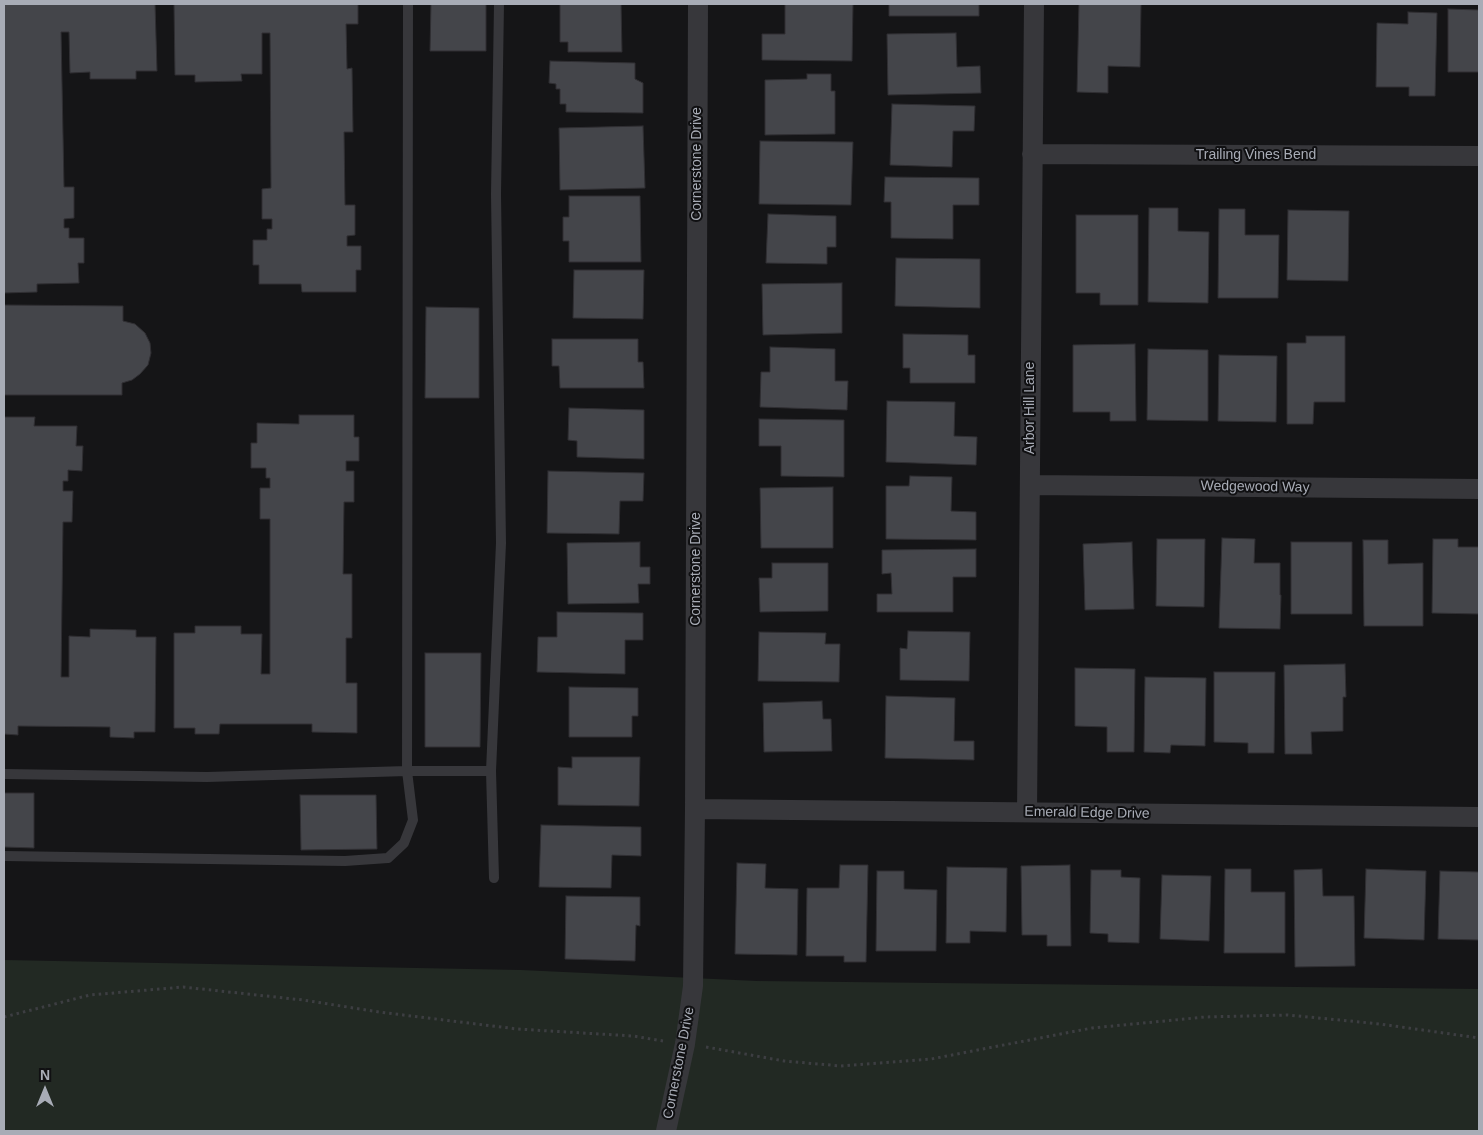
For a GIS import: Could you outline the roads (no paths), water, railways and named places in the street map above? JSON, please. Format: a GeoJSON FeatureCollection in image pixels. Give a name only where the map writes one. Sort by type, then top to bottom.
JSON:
{"type":"FeatureCollection","features":[{"type":"Feature","properties":{"kind":"street","name":"Cornerstone Drive"},"geometry":{"type":"LineString","coordinates":[[666,1131],[686,1044],[693,986],[698,4]]}},
{"type":"Feature","properties":{"kind":"street","name":"Arbor Hill Lane"},"geometry":{"type":"LineString","coordinates":[[1027,812],[1034,4]]}},
{"type":"Feature","properties":{"kind":"street","name":"Trailing Vines Bend"},"geometry":{"type":"LineString","coordinates":[[1032,154],[1479,156]]}},
{"type":"Feature","properties":{"kind":"street","name":"Wedgewood Way"},"geometry":{"type":"LineString","coordinates":[[1030,485],[1479,489]]}},
{"type":"Feature","properties":{"kind":"street","name":"Emerald Edge Drive"},"geometry":{"type":"LineString","coordinates":[[695,809],[1479,817]]}},
{"type":"Feature","properties":{"kind":"lane"},"geometry":{"type":"LineString","coordinates":[[4,856],[336,861],[388,858],[404,843],[413,820],[407,771],[408,4]]}},
{"type":"Feature","properties":{"kind":"lane"},"geometry":{"type":"LineString","coordinates":[[494,878],[491,771],[501,543],[496,194],[499,4]]}},
{"type":"Feature","properties":{"kind":"lane"},"geometry":{"type":"LineString","coordinates":[[4,774],[207,777],[407,771],[491,771]]}}]}
